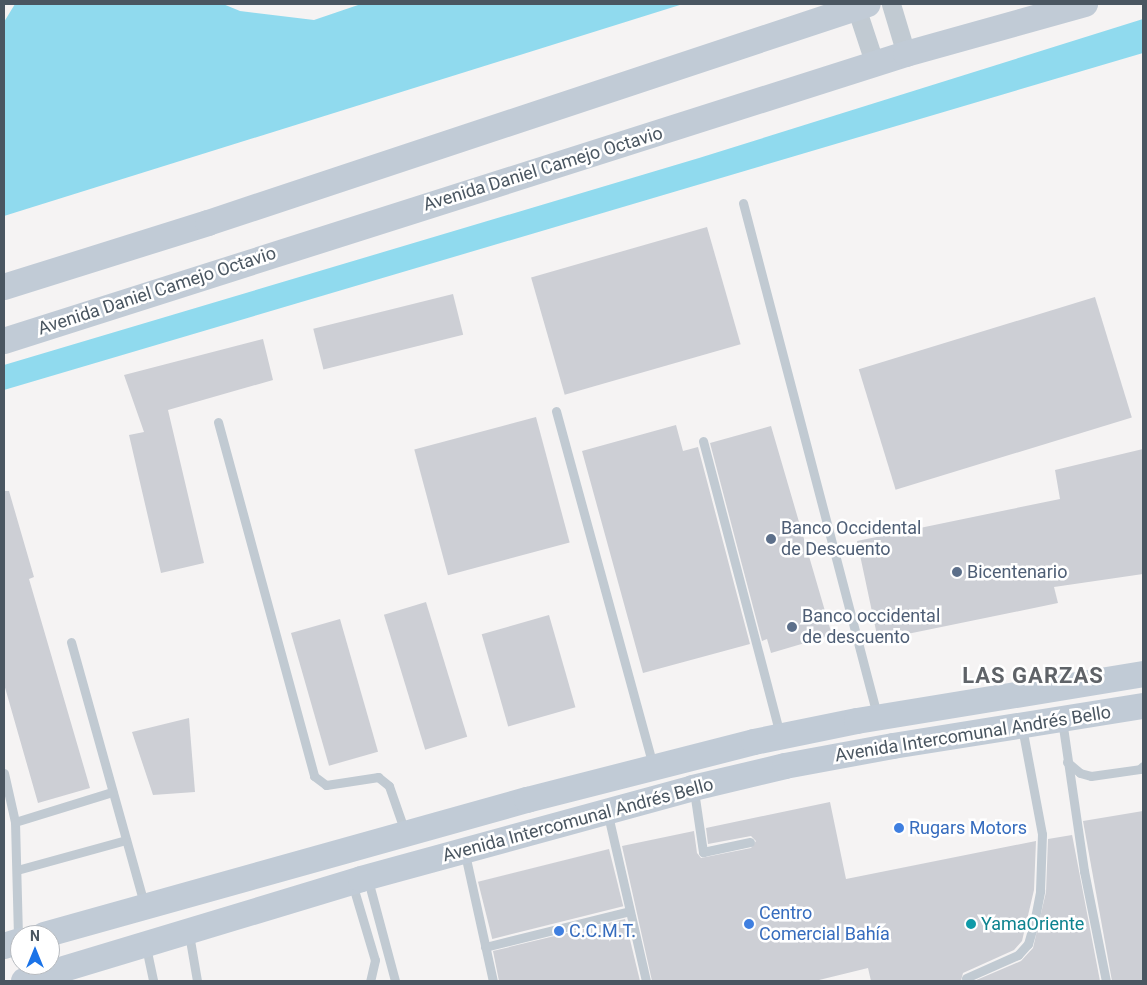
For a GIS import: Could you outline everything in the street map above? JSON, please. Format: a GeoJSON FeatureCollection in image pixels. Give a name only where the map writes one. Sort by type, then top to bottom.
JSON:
{"type":"FeatureCollection","features":[{"type":"Feature","properties":{"kind":"main road","name":"Avenida Daniel Camejo Octavio"},"geometry":{"type":"LineString","coordinates":[[4,341],[906,54],[1085,4]]}},
{"type":"Feature","properties":{"kind":"main road"},"geometry":{"type":"LineString","coordinates":[[4,287],[208,223],[860,5]]}},
{"type":"Feature","properties":{"kind":"main road","name":"Avenida Intercomunal Andrés Bello"},"geometry":{"type":"LineString","coordinates":[[60,931],[406,834],[781,736],[1143,674]]}},
{"type":"Feature","properties":{"kind":"main road","name":"Avenida Intercomunal Andrés Bello"},"geometry":{"type":"LineString","coordinates":[[24,981],[146,947],[360,880],[693,788],[785,766],[1143,706]]}},
{"type":"Feature","properties":{"kind":"street"},"geometry":{"type":"LineString","coordinates":[[891,4],[906,54]]}},
{"type":"Feature","properties":{"kind":"street"},"geometry":{"type":"LineString","coordinates":[[860,5],[875,65]]}},
{"type":"Feature","properties":{"kind":"lane"},"geometry":{"type":"LineString","coordinates":[[744,203],[878,718]]}},
{"type":"Feature","properties":{"kind":"lane"},"geometry":{"type":"LineString","coordinates":[[556,410],[654,768]]}},
{"type":"Feature","properties":{"kind":"lane"},"geometry":{"type":"LineString","coordinates":[[218,422],[314,776],[326,786],[378,777],[389,786],[406,834]]}},
{"type":"Feature","properties":{"kind":"lane"},"geometry":{"type":"LineString","coordinates":[[703,441],[781,736]]}},
{"type":"Feature","properties":{"kind":"lane"},"geometry":{"type":"LineString","coordinates":[[71,642],[145,907]]}},
{"type":"Feature","properties":{"kind":"lane"},"geometry":{"type":"LineString","coordinates":[[1062,719],[1084,871],[1106,981]]}},
{"type":"Feature","properties":{"kind":"lane"},"geometry":{"type":"LineString","coordinates":[[966,978],[1018,955],[1028,944],[1034,924],[1040,891],[1042,834],[1022,725]]}},
{"type":"Feature","properties":{"kind":"lane"},"geometry":{"type":"LineString","coordinates":[[1067,762],[1080,773],[1091,776],[1140,770],[1143,766]]}},
{"type":"Feature","properties":{"kind":"lane"},"geometry":{"type":"LineString","coordinates":[[4,774],[15,822],[17,870],[15,925]]}},
{"type":"Feature","properties":{"kind":"lane"},"geometry":{"type":"LineString","coordinates":[[693,788],[703,852],[750,842]]}},
{"type":"Feature","properties":{"kind":"lane"},"geometry":{"type":"LineString","coordinates":[[15,822],[112,792]]}},
{"type":"Feature","properties":{"kind":"lane"},"geometry":{"type":"LineString","coordinates":[[607,812],[646,981]]}},
{"type":"Feature","properties":{"kind":"lane"},"geometry":{"type":"LineString","coordinates":[[17,870],[126,840]]}},
{"type":"Feature","properties":{"kind":"lane"},"geometry":{"type":"LineString","coordinates":[[464,851],[493,981]]}},
{"type":"Feature","properties":{"kind":"lane"},"geometry":{"type":"LineString","coordinates":[[360,880],[375,960],[370,981]]}},
{"type":"Feature","properties":{"kind":"lane"},"geometry":{"type":"LineString","coordinates":[[360,880],[394,981]]}},
{"type":"Feature","properties":{"kind":"lane"},"geometry":{"type":"LineString","coordinates":[[486,947],[630,911]]}},
{"type":"Feature","properties":{"kind":"lane"},"geometry":{"type":"LineString","coordinates":[[189,934],[197,981]]}},
{"type":"Feature","properties":{"kind":"lane"},"geometry":{"type":"LineString","coordinates":[[146,947],[153,981]]}},
{"type":"Feature","properties":{"kind":"water"},"geometry":{"type":"Polygon","coordinates":[[[15,4],[223,4],[240,11],[314,20],[361,4],[683,4],[4,216],[4,22],[15,4]]]}},
{"type":"Feature","properties":{"kind":"water"},"geometry":{"type":"Polygon","coordinates":[[[1143,19],[1143,53],[4,390],[4,365],[699,158],[1143,19]]]}},
{"type":"Feature","properties":{"kind":"building"},"geometry":{"type":"Polygon","coordinates":[[[707,227],[741,344],[565,395],[531,277],[707,227]]]}},
{"type":"Feature","properties":{"kind":"building"},"geometry":{"type":"Polygon","coordinates":[[[453,294],[463,335],[323,370],[313,329],[453,294]]]}},
{"type":"Feature","properties":{"kind":"building"},"geometry":{"type":"Polygon","coordinates":[[[1095,297],[1132,417],[896,490],[859,369],[1095,297]]]}},
{"type":"Feature","properties":{"kind":"building"},"geometry":{"type":"Polygon","coordinates":[[[263,339],[273,380],[168,410],[204,563],[161,573],[129,435],[144,432],[124,375],[263,339]]]}},
{"type":"Feature","properties":{"kind":"building"},"geometry":{"type":"Polygon","coordinates":[[[536,417],[570,543],[448,575],[414,450],[536,417]]]}},
{"type":"Feature","properties":{"kind":"building"},"geometry":{"type":"Polygon","coordinates":[[[676,425],[683,451],[698,447],[750,644],[643,673],[582,451],[676,425]]]}},
{"type":"Feature","properties":{"kind":"building","name":"Banco Occidental de Descuento"},"geometry":{"type":"Polygon","coordinates":[[[771,426],[832,635],[771,653],[767,639],[762,641],[710,443],[771,426]]]}},
{"type":"Feature","properties":{"kind":"building","name":"Bicentenario"},"geometry":{"type":"Polygon","coordinates":[[[1143,449],[1143,574],[1054,587],[1058,603],[878,640],[857,541],[1060,499],[1055,470],[1143,449]]]}},
{"type":"Feature","properties":{"kind":"building"},"geometry":{"type":"Polygon","coordinates":[[[4,491],[9,491],[34,577],[29,579],[90,788],[38,803],[4,684],[4,491]]]}},
{"type":"Feature","properties":{"kind":"building"},"geometry":{"type":"Polygon","coordinates":[[[426,602],[467,737],[425,750],[384,615],[426,602]]]}},
{"type":"Feature","properties":{"kind":"building"},"geometry":{"type":"Polygon","coordinates":[[[549,615],[575,707],[508,727],[482,634],[549,615]]]}},
{"type":"Feature","properties":{"kind":"building"},"geometry":{"type":"Polygon","coordinates":[[[340,619],[378,752],[329,766],[291,633],[340,619]]]}},
{"type":"Feature","properties":{"kind":"building"},"geometry":{"type":"Polygon","coordinates":[[[189,718],[195,792],[153,795],[132,732],[189,718]]]}},
{"type":"Feature","properties":{"kind":"building","name":"Centro Comercial Bahía"},"geometry":{"type":"Polygon","coordinates":[[[830,802],[846,879],[1036,841],[1034,890],[1022,941],[1014,950],[963,973],[961,981],[871,981],[868,968],[815,981],[652,981],[622,846],[694,831],[697,853],[701,858],[751,848],[756,841],[751,836],[708,844],[706,828],[830,802]]]}},
{"type":"Feature","properties":{"kind":"building"},"geometry":{"type":"Polygon","coordinates":[[[1143,811],[1143,981],[1112,981],[1083,821],[1143,811]]]}},
{"type":"Feature","properties":{"kind":"building"},"geometry":{"type":"Polygon","coordinates":[[[1070,824],[1100,981],[974,981],[1021,961],[1033,948],[1046,892],[1048,839],[1072,835],[1070,824]]]}},
{"type":"Feature","properties":{"kind":"building"},"geometry":{"type":"Polygon","coordinates":[[[609,849],[623,906],[492,939],[478,882],[609,849]]]}},
{"type":"Feature","properties":{"kind":"building"},"geometry":{"type":"Polygon","coordinates":[[[625,919],[640,981],[499,981],[493,951],[625,919]]]}},
{"type":"Feature","properties":{"kind":"place","name":"Banco Occidental de Descuento"},"geometry":{"type":"Point","coordinates":[771,539]}},
{"type":"Feature","properties":{"kind":"place","name":"Bicentenario"},"geometry":{"type":"Point","coordinates":[957,572]}},
{"type":"Feature","properties":{"kind":"place","name":"Banco occidental de descuento"},"geometry":{"type":"Point","coordinates":[792,627]}},
{"type":"Feature","properties":{"kind":"place","name":"Rugars Motors"},"geometry":{"type":"Point","coordinates":[899,828]}},
{"type":"Feature","properties":{"kind":"place","name":"Centro Comercial Bahía"},"geometry":{"type":"Point","coordinates":[749,924]}},
{"type":"Feature","properties":{"kind":"place","name":"YamaOriente"},"geometry":{"type":"Point","coordinates":[971,924]}},
{"type":"Feature","properties":{"kind":"place","name":"C.C.M.T."},"geometry":{"type":"Point","coordinates":[559,931]}},
{"type":"Feature","properties":{"kind":"district","name":"LAS GARZAS"},"geometry":{"type":"Point","coordinates":[1033,676]}}]}
